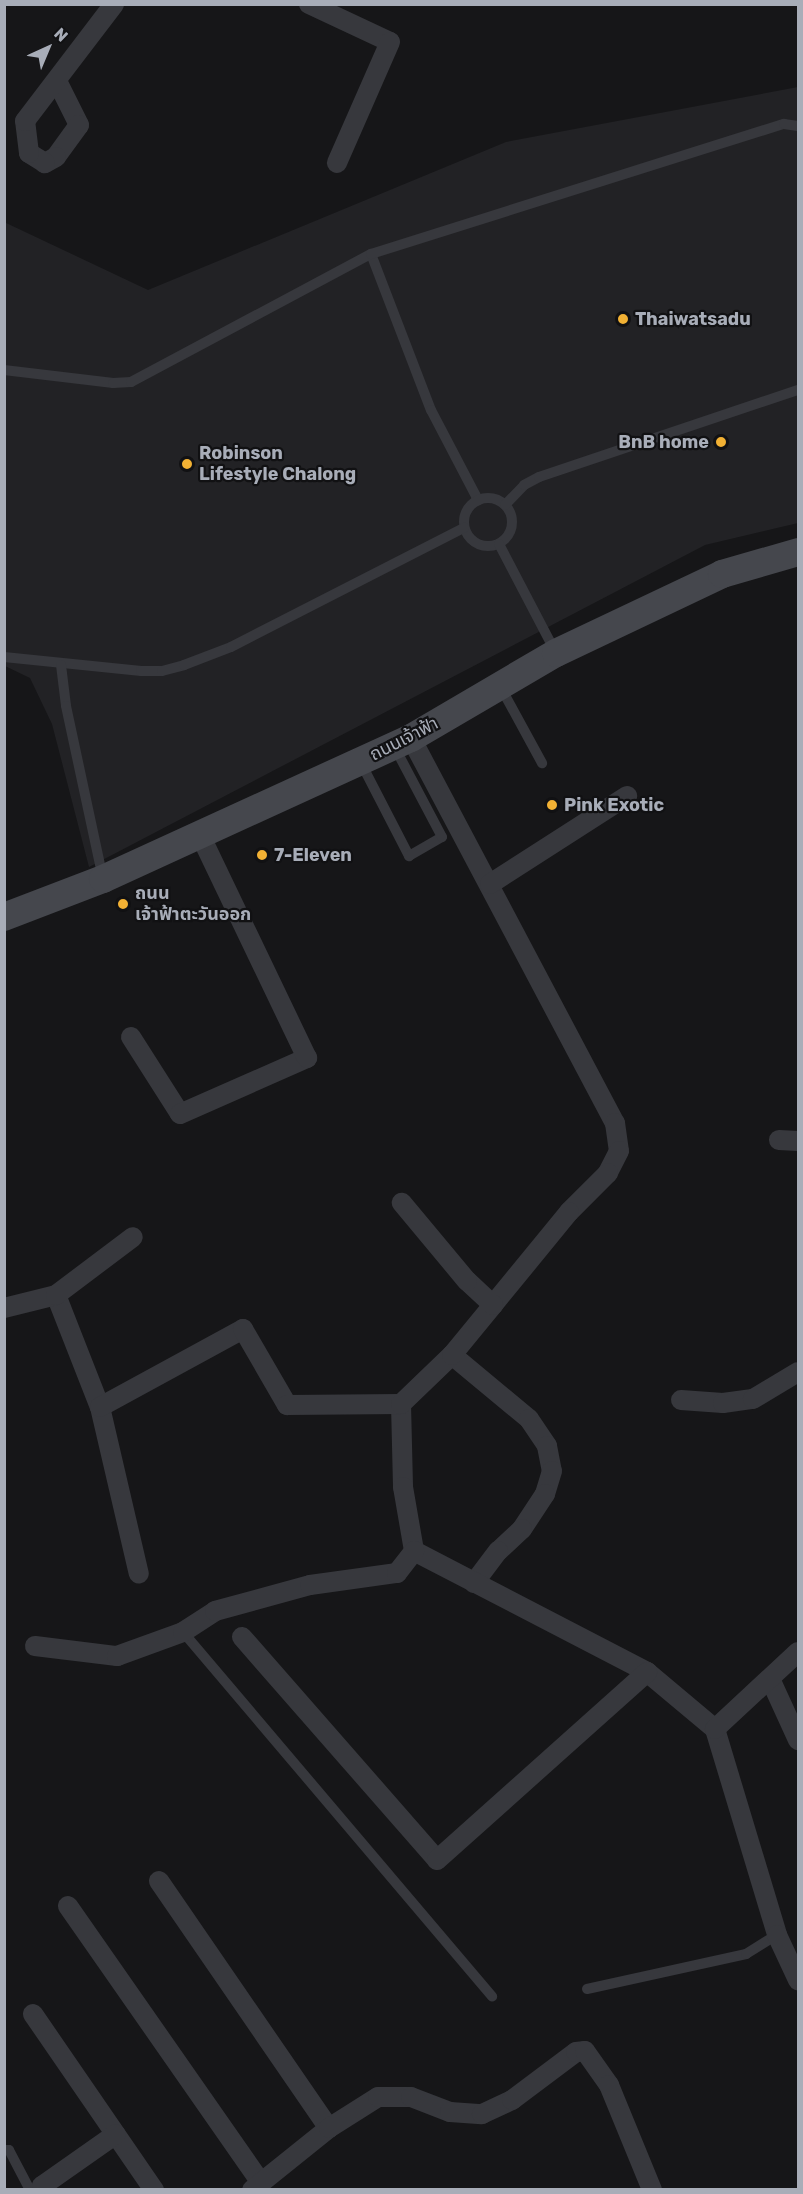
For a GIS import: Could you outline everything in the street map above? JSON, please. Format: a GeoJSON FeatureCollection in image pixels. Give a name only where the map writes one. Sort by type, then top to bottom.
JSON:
{"type":"FeatureCollection","features":[{"type":"Feature","properties":{"kind":"main road","name":"ถนนเจ้าฟ้า"},"geometry":{"type":"LineString","coordinates":[[4,917],[103,879],[402,742],[556,653],[722,574],[798,552]]}},
{"type":"Feature","properties":{"kind":"street"},"geometry":{"type":"LineString","coordinates":[[57,83],[114,4]]}},
{"type":"Feature","properties":{"kind":"street"},"geometry":{"type":"LineString","coordinates":[[309,4],[390,42],[337,163]]}},
{"type":"Feature","properties":{"kind":"street"},"geometry":{"type":"LineString","coordinates":[[100,1407],[243,1329],[287,1405],[401,1404],[453,1355],[569,1212],[608,1173],[619,1151],[615,1123],[490,884],[402,742]]}},
{"type":"Feature","properties":{"kind":"street"},"geometry":{"type":"LineString","coordinates":[[490,884],[627,796]]}},
{"type":"Feature","properties":{"kind":"street"},"geometry":{"type":"LineString","coordinates":[[131,1037],[180,1114],[307,1058],[200,835]]}},
{"type":"Feature","properties":{"kind":"street"},"geometry":{"type":"LineString","coordinates":[[402,1203],[467,1281],[493,1305]]}},
{"type":"Feature","properties":{"kind":"street"},"geometry":{"type":"LineString","coordinates":[[4,1308],[57,1295],[133,1237]]}},
{"type":"Feature","properties":{"kind":"street"},"geometry":{"type":"LineString","coordinates":[[57,1295],[100,1407],[139,1574]]}},
{"type":"Feature","properties":{"kind":"street"},"geometry":{"type":"LineString","coordinates":[[453,1355],[529,1419],[547,1446],[552,1471],[545,1494],[522,1529],[498,1551],[474,1583]]}},
{"type":"Feature","properties":{"kind":"street"},"geometry":{"type":"LineString","coordinates":[[681,1400],[723,1403],[753,1399],[798,1372]]}},
{"type":"Feature","properties":{"kind":"street"},"geometry":{"type":"LineString","coordinates":[[35,1646],[117,1656],[183,1632],[215,1611],[310,1585],[397,1573],[414,1551],[403,1487],[401,1404]]}},
{"type":"Feature","properties":{"kind":"street"},"geometry":{"type":"LineString","coordinates":[[414,1551],[647,1672],[715,1730],[777,1935],[798,1980]]}},
{"type":"Feature","properties":{"kind":"street"},"geometry":{"type":"LineString","coordinates":[[242,1637],[437,1860],[647,1672]]}},
{"type":"Feature","properties":{"kind":"street"},"geometry":{"type":"LineString","coordinates":[[715,1730],[771,1681],[798,1652]]}},
{"type":"Feature","properties":{"kind":"street"},"geometry":{"type":"LineString","coordinates":[[771,1681],[798,1740]]}},
{"type":"Feature","properties":{"kind":"street"},"geometry":{"type":"LineString","coordinates":[[159,1881],[329,2128]]}},
{"type":"Feature","properties":{"kind":"street"},"geometry":{"type":"LineString","coordinates":[[68,1906],[256,2186],[329,2128],[378,2097],[411,2097],[450,2112],[482,2114],[512,2100],[576,2052],[585,2051],[609,2085],[652,2190]]}},
{"type":"Feature","properties":{"kind":"street"},"geometry":{"type":"LineString","coordinates":[[33,2014],[154,2190]]}},
{"type":"Feature","properties":{"kind":"street"},"geometry":{"type":"LineString","coordinates":[[45,2190],[42,2186],[116,2134]]}},
{"type":"Feature","properties":{"kind":"lane"},"geometry":{"type":"LineString","coordinates":[[4,370],[113,383],[131,382],[370,254],[784,124],[798,126]]}},
{"type":"Feature","properties":{"kind":"lane"},"geometry":{"type":"LineString","coordinates":[[370,254],[431,410],[478,500]]}},
{"type":"Feature","properties":{"kind":"lane"},"geometry":{"type":"LineString","coordinates":[[505,505],[524,485],[539,477],[798,390]]}},
{"type":"Feature","properties":{"kind":"lane"},"geometry":{"type":"LineString","coordinates":[[492,498],[505,505],[512,526],[500,544],[478,545],[464,528],[466,511],[478,500],[492,498]]}},
{"type":"Feature","properties":{"kind":"lane"},"geometry":{"type":"LineString","coordinates":[[4,657],[61,665],[162,671],[184,665],[231,647],[464,528]]}},
{"type":"Feature","properties":{"kind":"lane"},"geometry":{"type":"LineString","coordinates":[[500,544],[556,653]]}},
{"type":"Feature","properties":{"kind":"lane"},"geometry":{"type":"LineString","coordinates":[[61,665],[66,706],[103,879]]}},
{"type":"Feature","properties":{"kind":"lane"},"geometry":{"type":"LineString","coordinates":[[500,686],[542,763]]}},
{"type":"Feature","properties":{"kind":"lane"},"geometry":{"type":"LineString","coordinates":[[360,762],[409,856],[442,837],[402,742]]}},
{"type":"Feature","properties":{"kind":"lane"},"geometry":{"type":"LineString","coordinates":[[183,1632],[492,1997]]}},
{"type":"Feature","properties":{"kind":"lane"},"geometry":{"type":"LineString","coordinates":[[587,1989],[746,1954],[777,1935]]}},
{"type":"Feature","properties":{"kind":"lane"},"geometry":{"type":"LineString","coordinates":[[4,2150],[9,2150],[30,2190]]}},
{"type":"Feature","properties":{"kind":"shaded area"},"geometry":{"type":"Polygon","coordinates":[[[798,87],[798,523],[705,545],[89,867],[52,724],[30,678],[5,666],[4,222],[148,290],[506,142],[798,87]]]}},
{"type":"Feature","properties":{"kind":"place","name":"Thaiwatsadu"},"geometry":{"type":"Point","coordinates":[623,319]}},
{"type":"Feature","properties":{"kind":"place","name":"BnB home"},"geometry":{"type":"Point","coordinates":[721,442]}},
{"type":"Feature","properties":{"kind":"place","name":"Robinson Lifestyle Chalong"},"geometry":{"type":"Point","coordinates":[187,464]}},
{"type":"Feature","properties":{"kind":"place","name":"Pink Exotic"},"geometry":{"type":"Point","coordinates":[552,805]}},
{"type":"Feature","properties":{"kind":"place","name":"7-Eleven"},"geometry":{"type":"Point","coordinates":[262,855]}},
{"type":"Feature","properties":{"kind":"place","name":"ถนน เจ้าฟ้าตะวันออก"},"geometry":{"type":"Point","coordinates":[123,904]}}]}
